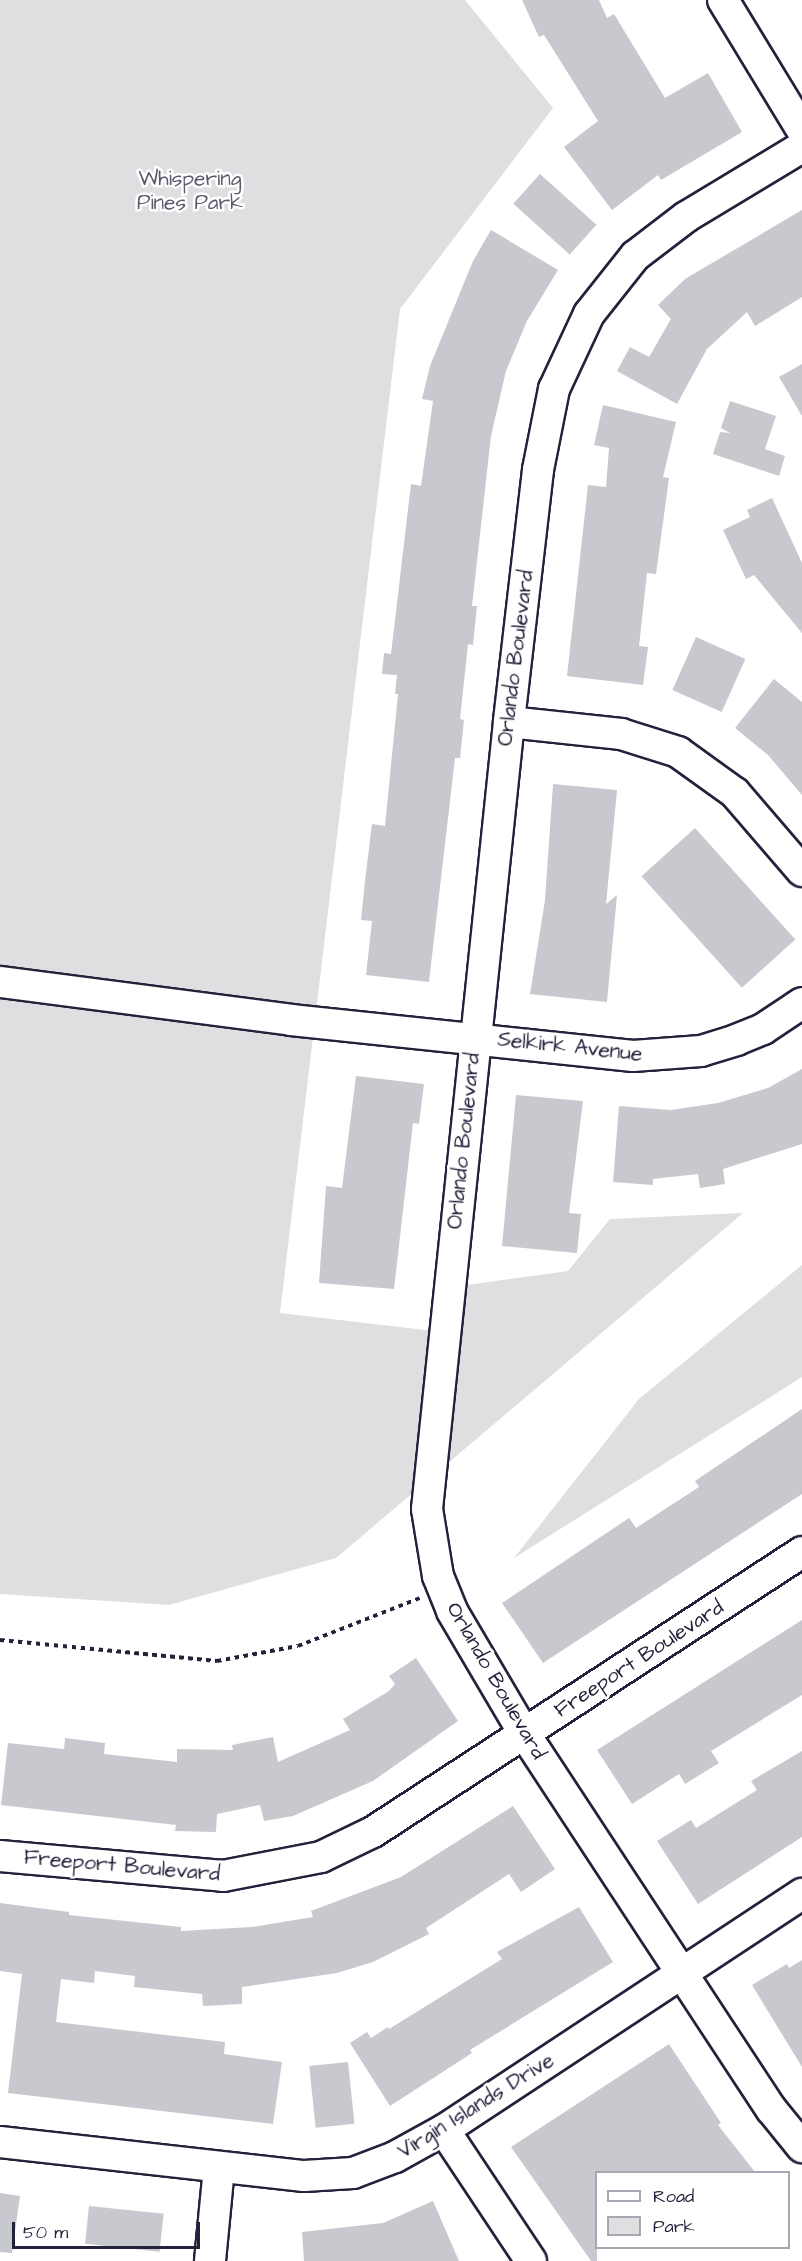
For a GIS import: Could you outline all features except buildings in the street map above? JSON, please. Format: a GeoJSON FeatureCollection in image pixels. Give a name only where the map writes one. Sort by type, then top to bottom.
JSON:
{"type":"FeatureCollection","features":[{"type":"Feature","properties":{"kind":"street"},"geometry":{"type":"LineString","coordinates":[[723,0],[802,130]]}},
{"type":"Feature","properties":{"kind":"street","name":"Orlando Boulevard"},"geometry":{"type":"LineString","coordinates":[[802,147],[649,242],[611,282],[577,334],[554,389],[543,436],[509,722],[474,1037],[427,1509],[443,1588],[452,1611],[524,1733],[772,2110],[802,2147]]}},
{"type":"Feature","properties":{"kind":"street"},"geometry":{"type":"LineString","coordinates":[[509,722],[621,734],[678,752],[735,793],[802,871]]}},
{"type":"Feature","properties":{"kind":"street","name":"Selkirk Avenue"},"geometry":{"type":"LineString","coordinates":[[0,982],[291,1020],[474,1037],[633,1056],[666,1056],[701,1051],[763,1029],[802,1003]]}},
{"type":"Feature","properties":{"kind":"street","name":"Freeport Boulevard"},"geometry":{"type":"LineString","coordinates":[[0,1856],[192,1875],[223,1875],[291,1865],[347,1846],[373,1832],[802,1552]]}},
{"type":"Feature","properties":{"kind":"street","name":"Virgin Islands Drive"},"geometry":{"type":"LineString","coordinates":[[0,2142],[329,2177],[373,2167],[444,2130],[802,1894]]}},
{"type":"Feature","properties":{"kind":"street"},"geometry":{"type":"LineString","coordinates":[[444,2130],[531,2261]]}},
{"type":"Feature","properties":{"kind":"street"},"geometry":{"type":"LineString","coordinates":[[210,2261],[219,2167]]}},
{"type":"Feature","properties":{"kind":"path"},"geometry":{"type":"LineString","coordinates":[[0,1640],[217,1661],[298,1646],[443,1588]]}},
{"type":"Feature","properties":{"kind":"green space","name":"Whispering Pines Park"},"geometry":{"type":"Polygon","coordinates":[[[0,0],[465,0],[553,108],[400,309],[280,1313],[442,1332],[445,1288],[568,1271],[610,1219],[743,1213],[336,1558],[169,1605],[0,1594],[0,0]]]}},
{"type":"Feature","properties":{"kind":"green space"},"geometry":{"type":"Polygon","coordinates":[[[802,1265],[802,1377],[514,1558],[639,1399],[802,1265]]]}}]}
